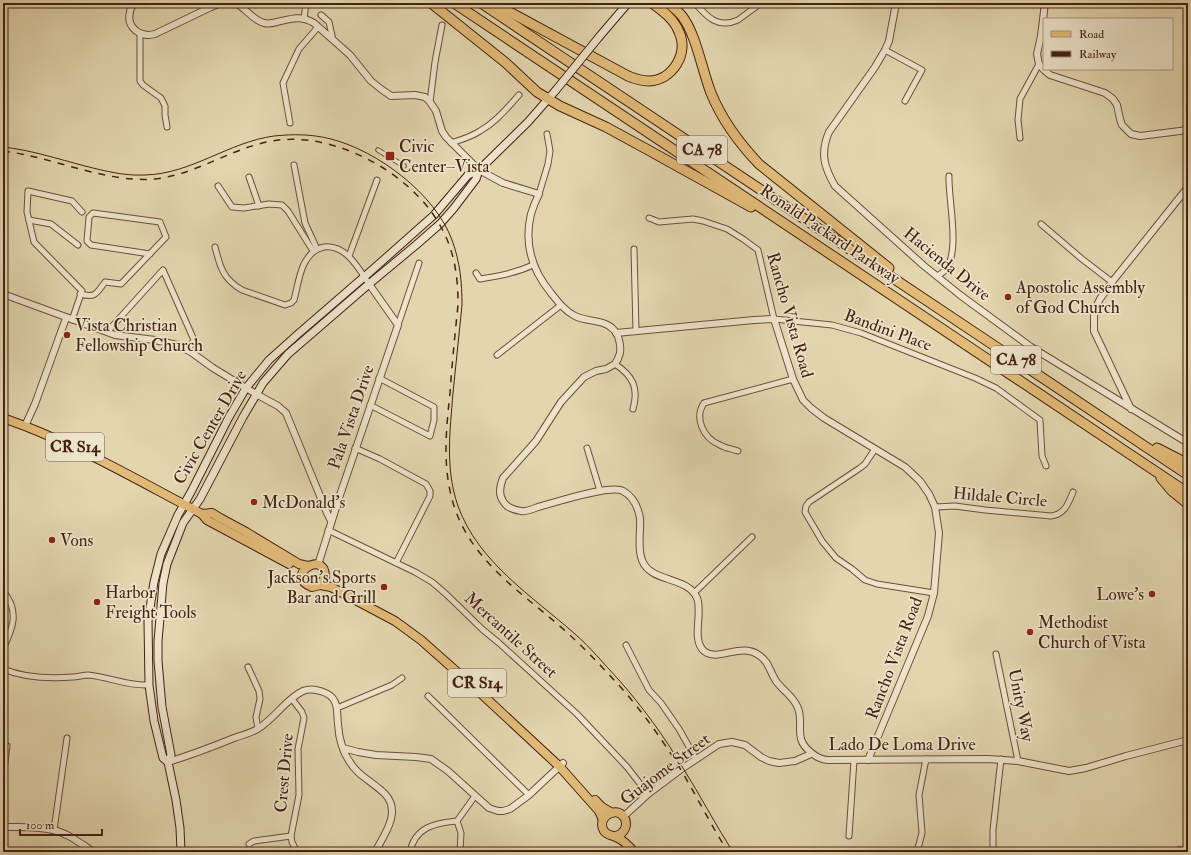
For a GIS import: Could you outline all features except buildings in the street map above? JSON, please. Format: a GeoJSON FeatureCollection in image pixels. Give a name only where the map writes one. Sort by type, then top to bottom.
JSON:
{"type":"FeatureCollection","features":[{"type":"Feature","properties":{"kind":"highway"},"geometry":{"type":"LineString","coordinates":[[431,3],[506,63],[537,92],[560,106],[606,127],[650,150],[821,248]]}},
{"type":"Feature","properties":{"kind":"highway","name":"Ronald Packard Parkway"},"geometry":{"type":"LineString","coordinates":[[454,3],[1188,493]]}},
{"type":"Feature","properties":{"kind":"highway","name":"Ronald Packard Parkway"},"geometry":{"type":"LineString","coordinates":[[481,3],[1188,474]]}},
{"type":"Feature","properties":{"kind":"highway"},"geometry":{"type":"LineString","coordinates":[[493,3],[628,76],[650,81],[659,79],[672,70],[680,57],[682,43],[680,33],[672,20],[652,3]]}},
{"type":"Feature","properties":{"kind":"highway"},"geometry":{"type":"LineString","coordinates":[[668,3],[682,16],[688,26],[716,104],[726,122],[745,149],[759,164],[852,237],[923,297]]}},
{"type":"Feature","properties":{"kind":"highway"},"geometry":{"type":"LineString","coordinates":[[1110,422],[1188,464]]}},
{"type":"Feature","properties":{"kind":"highway"},"geometry":{"type":"LineString","coordinates":[[1154,470],[1172,491],[1188,504]]}},
{"type":"Feature","properties":{"kind":"main road","name":"Civic Center Drive"},"geometry":{"type":"LineString","coordinates":[[168,762],[163,758],[154,721],[149,685],[148,620],[154,582],[161,554],[183,504],[191,492],[229,417],[246,388],[269,360],[434,215],[468,175],[479,170],[527,124],[628,3]]}},
{"type":"Feature","properties":{"kind":"main road","name":"Civic Center Drive"},"geometry":{"type":"LineString","coordinates":[[181,852],[177,807],[168,762],[171,755],[162,707],[158,661],[162,586],[167,564],[175,542],[184,523],[200,499],[243,417],[263,383],[288,354],[440,224],[476,180],[479,170]]}},
{"type":"Feature","properties":{"kind":"main road","name":"CR S14"},"geometry":{"type":"LineString","coordinates":[[3,418],[81,450],[194,509],[202,514],[207,520],[295,568],[302,574],[307,585],[314,587],[320,585],[331,587],[389,617],[412,632],[561,765],[598,811],[603,820],[603,828],[605,831],[612,836],[616,836],[634,852]]}},
{"type":"Feature","properties":{"kind":"main road","name":"CR S14"},"geometry":{"type":"LineString","coordinates":[[202,514],[212,513],[294,562],[308,566],[318,565],[330,581],[385,610],[419,632],[527,729],[605,809],[624,817]]}},
{"type":"Feature","properties":{"kind":"main road"},"geometry":{"type":"LineString","coordinates":[[302,574],[308,566]]}},
{"type":"Feature","properties":{"kind":"main road"},"geometry":{"type":"LineString","coordinates":[[320,585],[324,580],[325,575]]}},
{"type":"Feature","properties":{"kind":"main road"},"geometry":{"type":"LineString","coordinates":[[149,685],[157,690],[158,701],[162,707]]}},
{"type":"Feature","properties":{"kind":"main road"},"geometry":{"type":"LineString","coordinates":[[603,820],[612,812]]}},
{"type":"Feature","properties":{"kind":"main road"},"geometry":{"type":"LineString","coordinates":[[624,817],[626,822],[625,830],[628,839],[639,852]]}},
{"type":"Feature","properties":{"kind":"main road"},"geometry":{"type":"LineString","coordinates":[[616,836],[620,835],[625,830]]}},
{"type":"Feature","properties":{"kind":"street"},"geometry":{"type":"LineString","coordinates":[[134,3],[130,11],[129,18],[131,26],[140,34],[148,36],[221,3]]}},
{"type":"Feature","properties":{"kind":"street"},"geometry":{"type":"LineString","coordinates":[[236,3],[259,22],[265,24],[304,18],[314,23],[350,55],[371,81],[391,96],[415,94],[425,97],[436,112],[443,134],[479,170],[503,183],[539,194]]}},
{"type":"Feature","properties":{"kind":"street"},"geometry":{"type":"LineString","coordinates":[[304,18],[306,3]]}},
{"type":"Feature","properties":{"kind":"street"},"geometry":{"type":"LineString","coordinates":[[695,3],[712,20],[722,24],[738,20],[761,3]]}},
{"type":"Feature","properties":{"kind":"street"},"geometry":{"type":"LineString","coordinates":[[896,3],[889,41],[885,50],[922,70],[905,102]]}},
{"type":"Feature","properties":{"kind":"street"},"geometry":{"type":"LineString","coordinates":[[1043,69],[1039,64],[1038,54],[1045,3]]}},
{"type":"Feature","properties":{"kind":"street"},"geometry":{"type":"LineString","coordinates":[[321,15],[329,22],[333,40]]}},
{"type":"Feature","properties":{"kind":"street"},"geometry":{"type":"LineString","coordinates":[[430,102],[435,62],[442,25]]}},
{"type":"Feature","properties":{"kind":"street"},"geometry":{"type":"LineString","coordinates":[[290,123],[284,83],[299,49],[318,27]]}},
{"type":"Feature","properties":{"kind":"street"},"geometry":{"type":"LineString","coordinates":[[140,34],[140,81],[143,85],[162,98],[164,115],[168,128]]}},
{"type":"Feature","properties":{"kind":"street","name":"Hacienda Drive"},"geometry":{"type":"LineString","coordinates":[[885,50],[875,67],[829,132],[825,141],[824,160],[828,173],[836,186],[918,260],[960,295],[1031,347],[1188,443]]}},
{"type":"Feature","properties":{"kind":"street"},"geometry":{"type":"LineString","coordinates":[[1020,138],[1018,120],[1020,99],[1039,64]]}},
{"type":"Feature","properties":{"kind":"street"},"geometry":{"type":"LineString","coordinates":[[1044,70],[1050,75],[1105,93],[1113,99],[1117,105],[1122,125],[1131,134],[1140,136],[1188,130]]}},
{"type":"Feature","properties":{"kind":"street"},"geometry":{"type":"LineString","coordinates":[[451,143],[479,132],[491,124],[519,95]]}},
{"type":"Feature","properties":{"kind":"street"},"geometry":{"type":"LineString","coordinates":[[547,134],[550,152],[545,175],[529,225],[533,265],[543,284],[561,306],[575,316],[606,324],[614,329],[620,344],[620,353],[615,364],[584,377],[561,402],[536,441],[503,478],[500,486],[500,494],[503,501],[507,506],[522,512],[604,490],[622,490],[633,499],[639,512],[641,526],[639,551],[642,562],[647,569],[653,573],[680,584],[694,593],[752,537]]}},
{"type":"Feature","properties":{"kind":"street"},"geometry":{"type":"LineString","coordinates":[[378,150],[404,166]]}},
{"type":"Feature","properties":{"kind":"street"},"geometry":{"type":"LineString","coordinates":[[388,161],[390,157]]}},
{"type":"Feature","properties":{"kind":"street"},"geometry":{"type":"LineString","coordinates":[[294,165],[305,222],[315,250]]}},
{"type":"Feature","properties":{"kind":"street"},"geometry":{"type":"LineString","coordinates":[[937,276],[945,271],[953,252],[949,176]]}},
{"type":"Feature","properties":{"kind":"street"},"geometry":{"type":"LineString","coordinates":[[249,177],[259,206]]}},
{"type":"Feature","properties":{"kind":"street"},"geometry":{"type":"LineString","coordinates":[[349,256],[377,180]]}},
{"type":"Feature","properties":{"kind":"street"},"geometry":{"type":"LineString","coordinates":[[218,186],[232,207],[244,208],[269,204],[282,205],[288,211],[315,250]]}},
{"type":"Feature","properties":{"kind":"street"},"geometry":{"type":"LineString","coordinates":[[1131,409],[1094,331],[1094,316],[1096,307],[1112,282],[1188,187]]}},
{"type":"Feature","properties":{"kind":"street"},"geometry":{"type":"LineString","coordinates":[[25,426],[69,319],[82,292],[34,242],[27,212],[28,191],[72,201],[82,212]]}},
{"type":"Feature","properties":{"kind":"street"},"geometry":{"type":"LineString","coordinates":[[80,294],[89,296],[95,295],[105,282],[121,284],[150,254],[166,237],[160,222],[93,214],[89,217],[87,241],[91,245],[150,254]]}},
{"type":"Feature","properties":{"kind":"street","name":"Rancho Vista Road"},"geometry":{"type":"LineString","coordinates":[[650,218],[659,222],[693,219],[703,221],[727,230],[758,250],[774,319],[793,379],[803,400],[824,418],[905,467],[920,481],[929,494],[935,507],[939,533],[934,593],[928,616],[868,760]]}},
{"type":"Feature","properties":{"kind":"street"},"geometry":{"type":"LineString","coordinates":[[29,220],[51,224],[78,245]]}},
{"type":"Feature","properties":{"kind":"street"},"geometry":{"type":"LineString","coordinates":[[1041,224],[1112,282]]}},
{"type":"Feature","properties":{"kind":"street"},"geometry":{"type":"LineString","coordinates":[[215,248],[219,264],[225,276],[236,287],[285,305],[294,300],[304,265],[315,250],[330,246],[336,247],[349,256],[398,325]]}},
{"type":"Feature","properties":{"kind":"street"},"geometry":{"type":"LineString","coordinates":[[634,249],[636,331]]}},
{"type":"Feature","properties":{"kind":"street","name":"Pala Vista Drive"},"geometry":{"type":"LineString","coordinates":[[318,565],[355,448],[419,263]]}},
{"type":"Feature","properties":{"kind":"street"},"geometry":{"type":"LineString","coordinates":[[476,273],[480,279],[509,274],[533,265]]}},
{"type":"Feature","properties":{"kind":"street"},"geometry":{"type":"LineString","coordinates":[[107,332],[163,270],[194,340],[188,350]]}},
{"type":"Feature","properties":{"kind":"street"},"geometry":{"type":"LineString","coordinates":[[3,294],[115,335],[155,340],[177,345],[188,350],[213,368],[278,406],[286,413],[327,513],[332,521]]}},
{"type":"Feature","properties":{"kind":"street"},"geometry":{"type":"LineString","coordinates":[[497,355],[561,306]]}},
{"type":"Feature","properties":{"kind":"street","name":"Bandini Place"},"geometry":{"type":"LineString","coordinates":[[616,333],[774,319],[832,325],[861,333],[975,378],[996,388],[1040,420],[1042,456],[1046,466]]}},
{"type":"Feature","properties":{"kind":"street"},"geometry":{"type":"LineString","coordinates":[[615,364],[624,370],[630,377],[635,387],[636,399],[633,409]]}},
{"type":"Feature","properties":{"kind":"street"},"geometry":{"type":"LineString","coordinates":[[370,405],[430,436],[434,420],[434,407],[379,378]]}},
{"type":"Feature","properties":{"kind":"street"},"geometry":{"type":"LineString","coordinates":[[738,451],[718,445],[708,437],[699,419],[704,402],[793,379]]}},
{"type":"Feature","properties":{"kind":"street"},"geometry":{"type":"LineString","coordinates":[[355,448],[407,473],[426,484],[430,490],[430,496],[396,563]]}},
{"type":"Feature","properties":{"kind":"street"},"geometry":{"type":"LineString","coordinates":[[587,448],[600,491]]}},
{"type":"Feature","properties":{"kind":"street"},"geometry":{"type":"LineString","coordinates":[[875,449],[868,461],[860,468],[809,502],[806,506],[805,512],[817,532],[836,558],[865,580],[877,584],[934,593]]}},
{"type":"Feature","properties":{"kind":"street","name":"Hildale Circle"},"geometry":{"type":"LineString","coordinates":[[935,507],[955,506],[1051,516],[1057,515],[1063,511],[1073,492]]}},
{"type":"Feature","properties":{"kind":"street","name":"Mercantile Street"},"geometry":{"type":"LineString","coordinates":[[328,530],[420,576],[446,594],[482,629],[501,644],[577,714],[627,767],[648,794]]}},
{"type":"Feature","properties":{"kind":"street"},"geometry":{"type":"LineString","coordinates":[[3,591],[11,603],[14,616],[10,635],[3,649]]}},
{"type":"Feature","properties":{"kind":"street","name":"Lado De Loma Drive"},"geometry":{"type":"LineString","coordinates":[[694,593],[698,605],[698,631],[699,644],[701,647],[705,652],[712,654],[744,650],[761,657],[776,681],[797,704],[800,714],[801,740],[811,754],[824,760],[1001,759],[1069,771],[1086,768],[1188,740]]}},
{"type":"Feature","properties":{"kind":"street"},"geometry":{"type":"LineString","coordinates":[[626,645],[649,690],[661,703],[679,729],[696,759]]}},
{"type":"Feature","properties":{"kind":"street","name":"Unity Way"},"geometry":{"type":"LineString","coordinates":[[996,654],[1018,761]]}},
{"type":"Feature","properties":{"kind":"street"},"geometry":{"type":"LineString","coordinates":[[248,667],[259,691],[260,699],[256,717],[258,729]]}},
{"type":"Feature","properties":{"kind":"street"},"geometry":{"type":"LineString","coordinates":[[3,669],[30,676],[74,677],[86,675],[130,684],[149,685]]}},
{"type":"Feature","properties":{"kind":"street"},"geometry":{"type":"LineString","coordinates":[[337,708],[392,685],[402,678]]}},
{"type":"Feature","properties":{"kind":"street"},"geometry":{"type":"LineString","coordinates":[[168,762],[202,751],[258,729],[292,699],[304,691],[311,690],[324,692],[335,702],[337,708],[338,728],[347,759],[359,774],[385,794],[391,806],[392,817],[389,826],[375,852]]}},
{"type":"Feature","properties":{"kind":"street"},"geometry":{"type":"LineString","coordinates":[[428,696],[529,795]]}},
{"type":"Feature","properties":{"kind":"street","name":"Crest Drive"},"geometry":{"type":"LineString","coordinates":[[292,699],[302,712],[304,718],[298,749],[299,795],[291,836],[297,852]]}},
{"type":"Feature","properties":{"kind":"street"},"geometry":{"type":"LineString","coordinates":[[54,830],[67,738]]}},
{"type":"Feature","properties":{"kind":"street","name":"Guajome Street"},"geometry":{"type":"LineString","coordinates":[[624,817],[648,794],[719,744],[732,742],[745,745],[761,757],[769,761],[779,763],[795,761],[811,754]]}},
{"type":"Feature","properties":{"kind":"street"},"geometry":{"type":"LineString","coordinates":[[3,777],[7,746]]}},
{"type":"Feature","properties":{"kind":"street"},"geometry":{"type":"LineString","coordinates":[[343,748],[376,755],[416,757],[431,760],[448,771],[489,808],[498,811],[510,809],[529,795],[561,765]]}},
{"type":"Feature","properties":{"kind":"street"},"geometry":{"type":"LineString","coordinates":[[916,852],[922,833],[919,795],[926,759]]}},
{"type":"Feature","properties":{"kind":"street"},"geometry":{"type":"LineString","coordinates":[[993,852],[993,830],[1001,759]]}},
{"type":"Feature","properties":{"kind":"street"},"geometry":{"type":"LineString","coordinates":[[849,836],[854,760]]}},
{"type":"Feature","properties":{"kind":"street"},"geometry":{"type":"LineString","coordinates":[[410,852],[413,840],[420,833],[439,822],[457,820],[475,796]]}},
{"type":"Feature","properties":{"kind":"street"},"geometry":{"type":"LineString","coordinates":[[457,820],[461,833],[460,852]]}},
{"type":"Feature","properties":{"kind":"street"},"geometry":{"type":"LineString","coordinates":[[3,827],[34,827],[54,830],[73,838],[94,852]]}},
{"type":"Feature","properties":{"kind":"street"},"geometry":{"type":"LineString","coordinates":[[249,844],[254,841],[291,836]]}},
{"type":"Feature","properties":{"kind":"green space"},"geometry":{"type":"Polygon","coordinates":[[[1179,846],[1188,850],[1188,852],[1171,852],[1179,846]]]}},
{"type":"Feature","properties":{"kind":"tram line"},"geometry":{"type":"LineString","coordinates":[[3,147],[34,152],[85,166],[122,174],[145,175],[162,173],[194,164],[241,144],[257,139],[281,135],[310,135],[331,139],[367,153],[403,177],[419,191],[433,206],[444,223],[455,248],[460,272],[462,305],[453,393],[450,464],[454,492],[458,506],[467,526],[492,561],[524,592],[581,639],[636,700],[676,756],[733,852]]}},
{"type":"Feature","properties":{"kind":"railway"},"geometry":{"type":"LineString","coordinates":[[3,151],[41,158],[117,177],[154,179],[169,177],[199,167],[257,144],[296,139],[321,142],[370,160],[392,174],[412,190],[429,209],[442,229],[450,247],[455,266],[458,305],[447,421],[446,464],[450,492],[463,528],[475,547],[489,564],[505,580],[579,644],[633,702],[674,758],[728,852]]}},
{"type":"Feature","properties":{"kind":"place","name":"Civic Center–Vista"},"geometry":{"type":"Point","coordinates":[390,156]}},
{"type":"Feature","properties":{"kind":"place","name":"Apostolic Assembly of God Church"},"geometry":{"type":"Point","coordinates":[1008,297]}},
{"type":"Feature","properties":{"kind":"place","name":"Vista Christian Fellowship Church"},"geometry":{"type":"Point","coordinates":[67,335]}},
{"type":"Feature","properties":{"kind":"place","name":"McDonald's"},"geometry":{"type":"Point","coordinates":[254,502]}},
{"type":"Feature","properties":{"kind":"place","name":"Vons"},"geometry":{"type":"Point","coordinates":[52,540]}},
{"type":"Feature","properties":{"kind":"place","name":"Jackson's Sports Bar and Grill"},"geometry":{"type":"Point","coordinates":[384,587]}},
{"type":"Feature","properties":{"kind":"place","name":"Lowe's"},"geometry":{"type":"Point","coordinates":[1152,594]}},
{"type":"Feature","properties":{"kind":"place","name":"Harbor Freight Tools"},"geometry":{"type":"Point","coordinates":[97,602]}},
{"type":"Feature","properties":{"kind":"place","name":"Methodist Church of Vista"},"geometry":{"type":"Point","coordinates":[1030,632]}}]}
